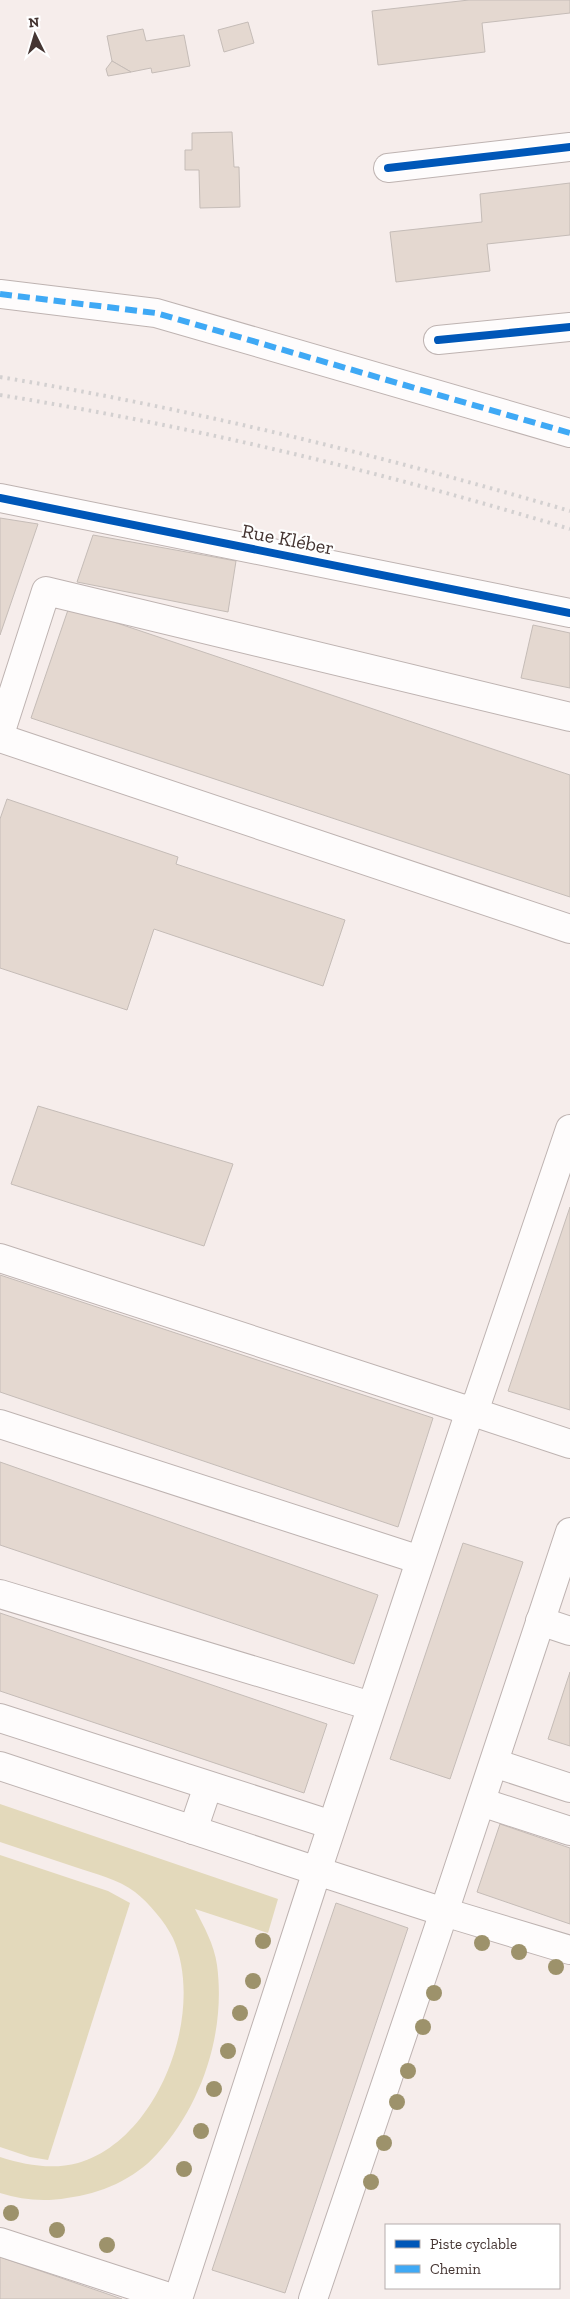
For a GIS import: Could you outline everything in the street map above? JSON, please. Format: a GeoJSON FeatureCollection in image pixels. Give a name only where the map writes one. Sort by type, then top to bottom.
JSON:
{"type":"FeatureCollection","features":[{"type":"Feature","properties":{"kind":"street"},"geometry":{"type":"LineString","coordinates":[[388,168],[570,147]]}},
{"type":"Feature","properties":{"kind":"street"},"geometry":{"type":"LineString","coordinates":[[0,294],[156,313],[570,433]]}},
{"type":"Feature","properties":{"kind":"street"},"geometry":{"type":"LineString","coordinates":[[438,340],[570,327]]}},
{"type":"Feature","properties":{"kind":"street","name":"Rue Kléber"},"geometry":{"type":"LineString","coordinates":[[0,498],[570,613]]}},
{"type":"Feature","properties":{"kind":"street"},"geometry":{"type":"LineString","coordinates":[[0,734],[9,677],[46,591],[570,717]]}},
{"type":"Feature","properties":{"kind":"street"},"geometry":{"type":"LineString","coordinates":[[0,738],[570,929]]}},
{"type":"Feature","properties":{"kind":"street"},"geometry":{"type":"LineString","coordinates":[[0,2242],[176,2299],[470,1411],[478,1400],[570,1129]]}},
{"type":"Feature","properties":{"kind":"street"},"geometry":{"type":"LineString","coordinates":[[0,1258],[570,1444]]}},
{"type":"Feature","properties":{"kind":"street"},"geometry":{"type":"LineString","coordinates":[[0,1424],[420,1560]]}},
{"type":"Feature","properties":{"kind":"street"},"geometry":{"type":"LineString","coordinates":[[313,2299],[481,1802],[540,1621],[564,1573],[570,1532]]}},
{"type":"Feature","properties":{"kind":"street"},"geometry":{"type":"LineString","coordinates":[[0,1594],[372,1706]]}},
{"type":"Feature","properties":{"kind":"street"},"geometry":{"type":"LineString","coordinates":[[540,1621],[570,1631]]}},
{"type":"Feature","properties":{"kind":"street"},"geometry":{"type":"LineString","coordinates":[[0,1718],[332,1825]]}},
{"type":"Feature","properties":{"kind":"street"},"geometry":{"type":"LineString","coordinates":[[494,1763],[570,1788]]}},
{"type":"Feature","properties":{"kind":"street"},"geometry":{"type":"LineString","coordinates":[[0,1766],[316,1872],[570,1950]]}},
{"type":"Feature","properties":{"kind":"street"},"geometry":{"type":"LineString","coordinates":[[193,1830],[208,1786]]}},
{"type":"Feature","properties":{"kind":"street"},"geometry":{"type":"LineString","coordinates":[[481,1802],[570,1831]]}},
{"type":"Feature","properties":{"kind":"shaded area"},"geometry":{"type":"Polygon","coordinates":[[[0,1804],[278,1899],[268,1933],[195,1909],[214,1950],[219,1990],[218,2016],[214,2041],[198,2090],[187,2113],[173,2135],[148,2163],[128,2178],[116,2184],[79,2196],[41,2200],[25,2199],[0,2193],[0,2157],[39,2166],[78,2163],[107,2150],[132,2129],[152,2101],[168,2070],[179,2036],[183,2001],[182,1968],[173,1938],[166,1926],[146,1902],[128,1887],[106,1877],[0,1842],[0,1804]]]}},
{"type":"Feature","properties":{"kind":"shaded area"},"geometry":{"type":"Polygon","coordinates":[[[0,1855],[108,1891],[130,1903],[48,2160],[30,2157],[0,2147],[0,1855]]]}},
{"type":"Feature","properties":{"kind":"building"},"geometry":{"type":"Polygon","coordinates":[[[469,0],[570,0],[570,13],[482,23],[485,52],[378,65],[372,11],[469,0]]]}},
{"type":"Feature","properties":{"kind":"building"},"geometry":{"type":"Polygon","coordinates":[[[248,22],[254,43],[224,52],[218,30],[248,22]]]}},
{"type":"Feature","properties":{"kind":"building"},"geometry":{"type":"Polygon","coordinates":[[[143,29],[146,41],[184,35],[190,66],[152,73],[151,68],[131,72],[112,61],[107,36],[143,29]]]}},
{"type":"Feature","properties":{"kind":"building"},"geometry":{"type":"Polygon","coordinates":[[[112,61],[131,72],[108,76],[106,69],[112,61]]]}},
{"type":"Feature","properties":{"kind":"building"},"geometry":{"type":"Polygon","coordinates":[[[232,132],[234,167],[239,167],[240,207],[200,208],[199,170],[185,170],[185,150],[192,150],[192,133],[232,132]]]}},
{"type":"Feature","properties":{"kind":"building"},"geometry":{"type":"Polygon","coordinates":[[[570,183],[570,235],[487,244],[490,271],[396,282],[390,232],[482,222],[480,194],[570,183]]]}},
{"type":"Feature","properties":{"kind":"building"},"geometry":{"type":"Polygon","coordinates":[[[0,518],[38,524],[0,635],[0,518]]]}},
{"type":"Feature","properties":{"kind":"building"},"geometry":{"type":"Polygon","coordinates":[[[93,535],[236,561],[228,612],[77,582],[93,535]]]}},
{"type":"Feature","properties":{"kind":"building"},"geometry":{"type":"Polygon","coordinates":[[[69,607],[570,775],[570,897],[31,718],[69,607]]]}},
{"type":"Feature","properties":{"kind":"building"},"geometry":{"type":"Polygon","coordinates":[[[533,625],[570,633],[570,688],[521,678],[533,625]]]}},
{"type":"Feature","properties":{"kind":"building"},"geometry":{"type":"Polygon","coordinates":[[[7,799],[178,857],[176,864],[345,920],[323,986],[154,929],[127,1010],[0,968],[0,819],[7,799]]]}},
{"type":"Feature","properties":{"kind":"building"},"geometry":{"type":"Polygon","coordinates":[[[38,1106],[233,1164],[204,1246],[11,1184],[38,1106]]]}},
{"type":"Feature","properties":{"kind":"building"},"geometry":{"type":"Polygon","coordinates":[[[570,1207],[570,1410],[508,1391],[570,1207]]]}},
{"type":"Feature","properties":{"kind":"building"},"geometry":{"type":"Polygon","coordinates":[[[0,1275],[433,1418],[398,1527],[0,1392],[0,1275]]]}},
{"type":"Feature","properties":{"kind":"building"},"geometry":{"type":"Polygon","coordinates":[[[0,1462],[378,1595],[354,1664],[0,1545],[0,1462]]]}},
{"type":"Feature","properties":{"kind":"building"},"geometry":{"type":"Polygon","coordinates":[[[463,1543],[523,1562],[450,1779],[390,1759],[463,1543]]]}},
{"type":"Feature","properties":{"kind":"building"},"geometry":{"type":"Polygon","coordinates":[[[0,1613],[327,1724],[304,1793],[0,1691],[0,1613]]]}},
{"type":"Feature","properties":{"kind":"building"},"geometry":{"type":"Polygon","coordinates":[[[570,1672],[570,1746],[548,1739],[570,1672]]]}},
{"type":"Feature","properties":{"kind":"building"},"geometry":{"type":"Polygon","coordinates":[[[500,1824],[570,1848],[570,1924],[477,1892],[500,1824]]]}},
{"type":"Feature","properties":{"kind":"building"},"geometry":{"type":"Polygon","coordinates":[[[336,1903],[408,1928],[285,2293],[212,2270],[336,1903]]]}},
{"type":"Feature","properties":{"kind":"building"},"geometry":{"type":"Polygon","coordinates":[[[0,2257],[122,2299],[0,2299],[0,2257]]]}},
{"type":"Feature","properties":{"kind":"railway"},"geometry":{"type":"LineString","coordinates":[[0,377],[144,404],[287,435],[429,471],[570,511]]}},
{"type":"Feature","properties":{"kind":"railway"},"geometry":{"type":"LineString","coordinates":[[0,395],[144,421],[287,452],[429,488],[570,529]]}},
{"type":"Feature","properties":{"kind":"marked path"},"geometry":{"type":"LineString","coordinates":[[0,294],[156,313],[570,433]]}},
{"type":"Feature","properties":{"kind":"cycle path"},"geometry":{"type":"LineString","coordinates":[[388,168],[570,147]]}},
{"type":"Feature","properties":{"kind":"cycle path"},"geometry":{"type":"LineString","coordinates":[[438,340],[570,327]]}},
{"type":"Feature","properties":{"kind":"cycle path"},"geometry":{"type":"LineString","coordinates":[[0,498],[570,613]]}}]}
